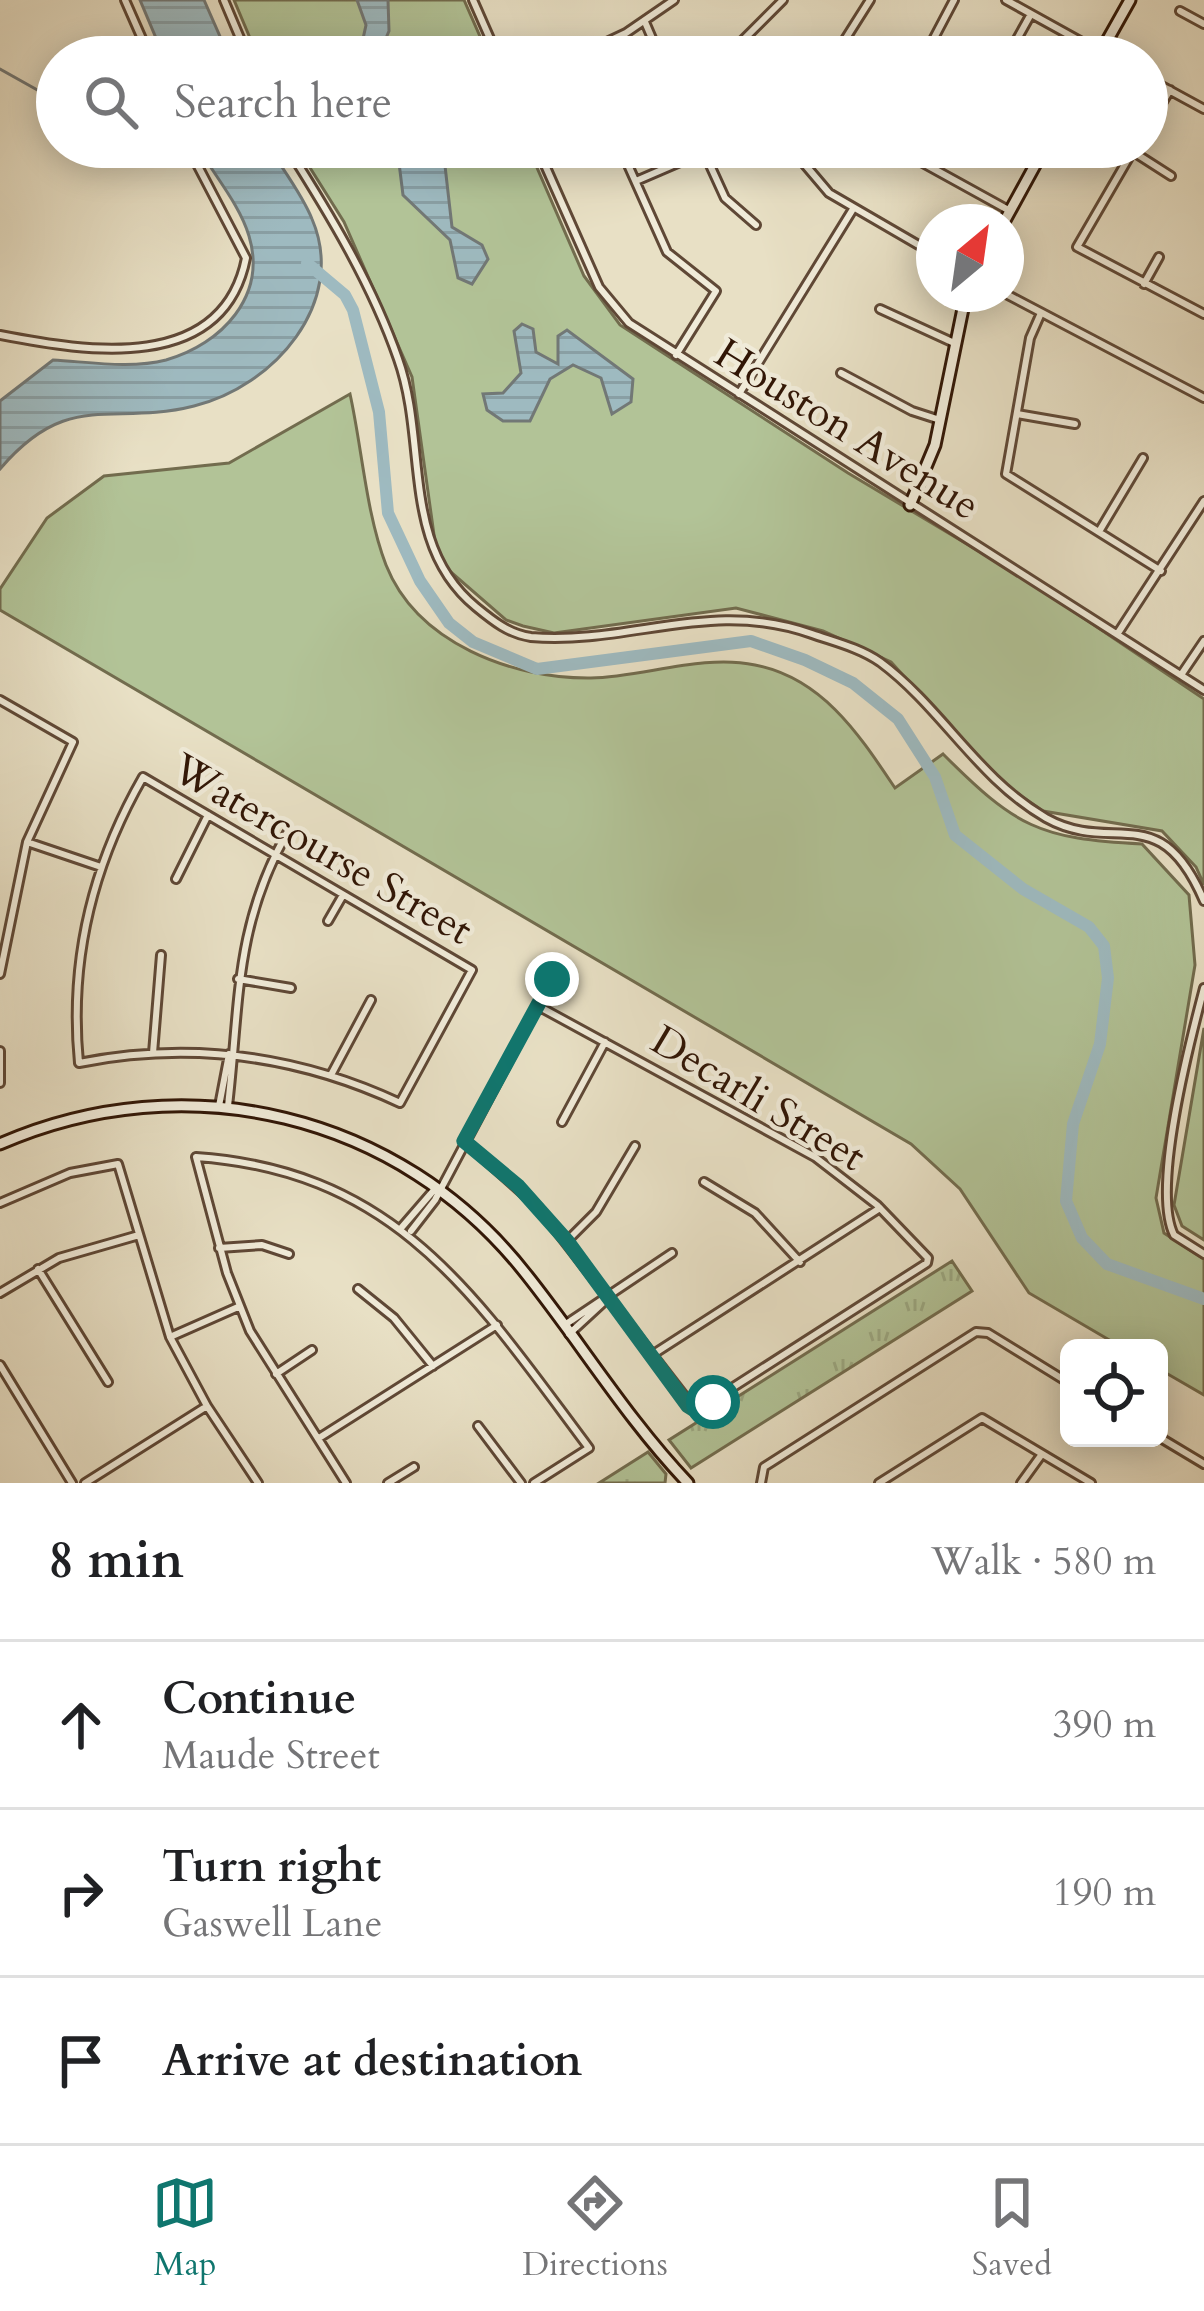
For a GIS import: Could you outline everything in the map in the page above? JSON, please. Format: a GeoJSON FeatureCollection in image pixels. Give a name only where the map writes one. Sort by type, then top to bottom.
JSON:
{"type":"FeatureCollection","features":[{"type":"Feature","properties":{"kind":"street"},"geometry":{"type":"LineString","coordinates":[[125,0],[141,36]]}},
{"type":"Feature","properties":{"kind":"street"},"geometry":{"type":"LineString","coordinates":[[224,0],[239,36]]}},
{"type":"Feature","properties":{"kind":"street"},"geometry":{"type":"LineString","coordinates":[[473,0],[488,36]]}},
{"type":"Feature","properties":{"kind":"street"},"geometry":{"type":"LineString","coordinates":[[618,36],[674,0]]}},
{"type":"Feature","properties":{"kind":"street"},"geometry":{"type":"LineString","coordinates":[[746,36],[783,0]]}},
{"type":"Feature","properties":{"kind":"street"},"geometry":{"type":"LineString","coordinates":[[847,36],[870,0]]}},
{"type":"Feature","properties":{"kind":"street"},"geometry":{"type":"LineString","coordinates":[[935,36],[954,0]]}},
{"type":"Feature","properties":{"kind":"street"},"geometry":{"type":"LineString","coordinates":[[1006,0],[1069,36]]}},
{"type":"Feature","properties":{"kind":"street"},"geometry":{"type":"LineString","coordinates":[[1112,36],[1130,0]]}},
{"type":"Feature","properties":{"kind":"street"},"geometry":{"type":"LineString","coordinates":[[1180,11],[1204,24]]}},
{"type":"Feature","properties":{"kind":"street"},"geometry":{"type":"LineString","coordinates":[[1018,36],[1030,14]]}},
{"type":"Feature","properties":{"kind":"street"},"geometry":{"type":"LineString","coordinates":[[645,22],[651,36]]}},
{"type":"Feature","properties":{"kind":"street"},"geometry":{"type":"LineString","coordinates":[[1168,93],[1170,90],[1204,109]]}},
{"type":"Feature","properties":{"kind":"street"},"geometry":{"type":"LineString","coordinates":[[0,335],[67,347],[149,347],[190,336],[212,320],[240,282],[246,258],[199,168]]}},
{"type":"Feature","properties":{"kind":"street"},"geometry":{"type":"LineString","coordinates":[[302,168],[322,196],[392,341],[406,388],[430,546],[442,574],[472,604],[507,630],[532,637],[741,616],[850,647],[896,676],[1009,794],[1057,823],[1136,831],[1159,841],[1184,865],[1204,901]]}},
{"type":"Feature","properties":{"kind":"street","name":"Houston Avenue"},"geometry":{"type":"LineString","coordinates":[[547,168],[608,301],[628,323],[1204,690]]}},
{"type":"Feature","properties":{"kind":"street"},"geometry":{"type":"LineString","coordinates":[[628,168],[667,252],[716,290],[676,355]]}},
{"type":"Feature","properties":{"kind":"street"},"geometry":{"type":"LineString","coordinates":[[634,182],[667,168]]}},
{"type":"Feature","properties":{"kind":"street"},"geometry":{"type":"LineString","coordinates":[[711,168],[725,198],[756,225]]}},
{"type":"Feature","properties":{"kind":"street"},"geometry":{"type":"LineString","coordinates":[[806,168],[819,184],[853,209],[916,244]]}},
{"type":"Feature","properties":{"kind":"street"},"geometry":{"type":"LineString","coordinates":[[928,168],[986,204]]}},
{"type":"Feature","properties":{"kind":"street"},"geometry":{"type":"LineString","coordinates":[[1014,204],[1034,168]]}},
{"type":"Feature","properties":{"kind":"street"},"geometry":{"type":"LineString","coordinates":[[1122,168],[1077,247],[1204,314]]}},
{"type":"Feature","properties":{"kind":"street"},"geometry":{"type":"LineString","coordinates":[[1160,168],[1171,176]]}},
{"type":"Feature","properties":{"kind":"street"},"geometry":{"type":"LineString","coordinates":[[739,394],[853,209]]}},
{"type":"Feature","properties":{"kind":"street"},"geometry":{"type":"LineString","coordinates":[[1144,284],[1159,257]]}},
{"type":"Feature","properties":{"kind":"street"},"geometry":{"type":"LineString","coordinates":[[1024,304],[1204,398]]}},
{"type":"Feature","properties":{"kind":"street"},"geometry":{"type":"LineString","coordinates":[[880,310],[952,342]]}},
{"type":"Feature","properties":{"kind":"street"},"geometry":{"type":"LineString","coordinates":[[910,505],[931,461],[961,312]]}},
{"type":"Feature","properties":{"kind":"street"},"geometry":{"type":"LineString","coordinates":[[1041,313],[1030,338],[1006,474],[1161,571]]}},
{"type":"Feature","properties":{"kind":"street"},"geometry":{"type":"LineString","coordinates":[[841,373],[911,411],[940,420]]}},
{"type":"Feature","properties":{"kind":"street"},"geometry":{"type":"LineString","coordinates":[[1017,414],[1075,424]]}},
{"type":"Feature","properties":{"kind":"street"},"geometry":{"type":"LineString","coordinates":[[1100,530],[1143,458]]}},
{"type":"Feature","properties":{"kind":"street"},"geometry":{"type":"LineString","coordinates":[[1118,633],[1204,501]]}},
{"type":"Feature","properties":{"kind":"street"},"geometry":{"type":"LineString","coordinates":[[1181,675],[1204,641]]}},
{"type":"Feature","properties":{"kind":"street"},"geometry":{"type":"LineString","coordinates":[[0,700],[73,742],[27,842],[3,926],[0,974]]}},
{"type":"Feature","properties":{"kind":"street","name":"Watercourse Street"},"geometry":{"type":"LineString","coordinates":[[100,867],[143,777],[472,970],[400,1103],[331,1075]]}},
{"type":"Feature","properties":{"kind":"street"},"geometry":{"type":"LineString","coordinates":[[176,879],[208,815]]}},
{"type":"Feature","properties":{"kind":"street"},"geometry":{"type":"LineString","coordinates":[[223,1106],[249,916],[286,832]]}},
{"type":"Feature","properties":{"kind":"street"},"geometry":{"type":"LineString","coordinates":[[27,842],[100,867],[80,958],[79,1063],[153,1053],[229,1054],[331,1075],[371,1000]]}},
{"type":"Feature","properties":{"kind":"street"},"geometry":{"type":"LineString","coordinates":[[328,921],[344,895]]}},
{"type":"Feature","properties":{"kind":"street"},"geometry":{"type":"LineString","coordinates":[[153,1053],[160,955]]}},
{"type":"Feature","properties":{"kind":"street"},"geometry":{"type":"LineString","coordinates":[[406,1230],[437,1188],[552,979]]}},
{"type":"Feature","properties":{"kind":"street"},"geometry":{"type":"LineString","coordinates":[[238,980],[291,988]]}},
{"type":"Feature","properties":{"kind":"street"},"geometry":{"type":"LineString","coordinates":[[1204,988],[1181,1090],[1166,1208],[1174,1235],[1204,1254]]}},
{"type":"Feature","properties":{"kind":"street","name":"Decarli Street"},"geometry":{"type":"LineString","coordinates":[[538,1006],[795,1145],[880,1208],[928,1258],[927,1263],[696,1411],[652,1355]]}},
{"type":"Feature","properties":{"kind":"street"},"geometry":{"type":"LineString","coordinates":[[562,1122],[605,1042]]}},
{"type":"Feature","properties":{"kind":"street"},"geometry":{"type":"LineString","coordinates":[[0,1051],[2,1082]]}},
{"type":"Feature","properties":{"kind":"street"},"geometry":{"type":"LineString","coordinates":[[0,1144],[98,1113],[157,1104],[223,1106],[340,1133],[437,1188],[491,1234],[686,1482]]}},
{"type":"Feature","properties":{"kind":"street"},"geometry":{"type":"LineString","coordinates":[[464,1141],[518,1186],[567,1241],[652,1355],[880,1208]]}},
{"type":"Feature","properties":{"kind":"street"},"geometry":{"type":"LineString","coordinates":[[567,1241],[596,1212],[635,1145]]}},
{"type":"Feature","properties":{"kind":"street"},"geometry":{"type":"LineString","coordinates":[[346,1483],[239,1307],[196,1157],[307,1178],[406,1230],[459,1278],[589,1448],[534,1483]]}},
{"type":"Feature","properties":{"kind":"street"},"geometry":{"type":"LineString","coordinates":[[0,1203],[46,1181],[118,1164],[170,1337],[207,1406],[258,1483]]}},
{"type":"Feature","properties":{"kind":"street"},"geometry":{"type":"LineString","coordinates":[[704,1182],[755,1213],[800,1262]]}},
{"type":"Feature","properties":{"kind":"street"},"geometry":{"type":"LineString","coordinates":[[0,1293],[80,1250],[139,1235]]}},
{"type":"Feature","properties":{"kind":"street"},"geometry":{"type":"LineString","coordinates":[[219,1248],[262,1245],[289,1254]]}},
{"type":"Feature","properties":{"kind":"street"},"geometry":{"type":"LineString","coordinates":[[566,1330],[672,1253]]}},
{"type":"Feature","properties":{"kind":"street"},"geometry":{"type":"LineString","coordinates":[[38,1269],[107,1382]]}},
{"type":"Feature","properties":{"kind":"street"},"geometry":{"type":"LineString","coordinates":[[358,1288],[409,1334],[434,1366]]}},
{"type":"Feature","properties":{"kind":"street"},"geometry":{"type":"LineString","coordinates":[[170,1337],[239,1307]]}},
{"type":"Feature","properties":{"kind":"street"},"geometry":{"type":"LineString","coordinates":[[319,1438],[497,1325]]}},
{"type":"Feature","properties":{"kind":"street"},"geometry":{"type":"LineString","coordinates":[[761,1483],[764,1466],[976,1332],[988,1334],[1060,1378]]}},
{"type":"Feature","properties":{"kind":"street"},"geometry":{"type":"LineString","coordinates":[[276,1374],[312,1350]]}},
{"type":"Feature","properties":{"kind":"street"},"geometry":{"type":"LineString","coordinates":[[0,1365],[72,1483]]}},
{"type":"Feature","properties":{"kind":"street"},"geometry":{"type":"LineString","coordinates":[[85,1483],[207,1406]]}},
{"type":"Feature","properties":{"kind":"street"},"geometry":{"type":"LineString","coordinates":[[879,1483],[982,1418],[1091,1483]]}},
{"type":"Feature","properties":{"kind":"street"},"geometry":{"type":"LineString","coordinates":[[478,1426],[521,1483]]}},
{"type":"Feature","properties":{"kind":"street"},"geometry":{"type":"LineString","coordinates":[[1168,1442],[1204,1464]]}},
{"type":"Feature","properties":{"kind":"street"},"geometry":{"type":"LineString","coordinates":[[1021,1483],[1042,1454]]}},
{"type":"Feature","properties":{"kind":"street"},"geometry":{"type":"LineString","coordinates":[[388,1483],[414,1467]]}},
{"type":"Feature","properties":{"kind":"green space"},"geometry":{"type":"Polygon","coordinates":[[[234,0],[464,0],[480,36],[249,36],[234,0]]]}},
{"type":"Feature","properties":{"kind":"green space"},"geometry":{"type":"Polygon","coordinates":[[[310,168],[537,168],[584,276],[620,325],[848,473],[1027,580],[1204,699],[1204,885],[1196,867],[1162,831],[1043,811],[998,780],[891,662],[823,631],[736,608],[554,633],[506,620],[445,567],[435,542],[412,377],[344,222],[310,168]]]}},
{"type":"Feature","properties":{"kind":"green space"},"geometry":{"type":"Polygon","coordinates":[[[350,394],[369,502],[386,565],[420,616],[470,651],[530,672],[561,677],[611,677],[714,662],[755,665],[801,682],[820,696],[868,749],[895,788],[943,754],[990,798],[1031,824],[1078,838],[1142,844],[1189,895],[1195,965],[1156,1198],[1164,1233],[1204,1259],[1204,1395],[1168,1374],[1168,1339],[1108,1339],[1029,1293],[960,1189],[911,1144],[0,610],[0,589],[47,518],[104,476],[229,463],[350,394]]]}},
{"type":"Feature","properties":{"kind":"green space"},"geometry":{"type":"Polygon","coordinates":[[[1204,1028],[1204,1240],[1182,1226],[1174,1205],[1204,1028]]]}},
{"type":"Feature","properties":{"kind":"green space"},"geometry":{"type":"Polygon","coordinates":[[[952,1261],[972,1291],[691,1468],[669,1440],[952,1261]]]}},
{"type":"Feature","properties":{"kind":"green space"},"geometry":{"type":"Polygon","coordinates":[[[648,1452],[666,1474],[665,1483],[599,1483],[648,1452]]]}},
{"type":"Feature","properties":{"kind":"water"},"geometry":{"type":"Polygon","coordinates":[[[140,0],[204,0],[220,36],[155,36],[140,0]]]}},
{"type":"Feature","properties":{"kind":"water"},"geometry":{"type":"Polygon","coordinates":[[[357,0],[388,0],[387,36],[364,36],[366,25],[357,0]]]}},
{"type":"Feature","properties":{"kind":"water"},"geometry":{"type":"Polygon","coordinates":[[[211,168],[283,168],[308,210],[321,250],[320,281],[311,310],[276,361],[251,381],[194,406],[70,419],[25,444],[0,469],[0,401],[53,360],[153,363],[186,353],[222,330],[252,278],[249,236],[211,168]]]}},
{"type":"Feature","properties":{"kind":"water"},"geometry":{"type":"Polygon","coordinates":[[[400,168],[445,168],[452,227],[482,245],[488,259],[472,284],[458,278],[450,240],[403,195],[400,168]]]}},
{"type":"Feature","properties":{"kind":"water"},"geometry":{"type":"Polygon","coordinates":[[[522,324],[533,329],[536,352],[558,364],[558,336],[567,330],[633,379],[631,402],[612,414],[601,378],[573,365],[550,379],[530,421],[503,421],[487,410],[483,394],[503,393],[521,373],[514,331],[522,324]]]}},
{"type":"Feature","properties":{"kind":"waterway"},"geometry":{"type":"LineString","coordinates":[[0,69],[36,89]]}},
{"type":"Feature","properties":{"kind":"waterway"},"geometry":{"type":"LineString","coordinates":[[307,263],[345,295],[353,310],[379,412],[388,513],[420,581],[449,623],[473,642],[537,669],[751,641],[805,660],[853,683],[898,719],[935,777],[955,835],[1023,889],[1089,927],[1104,946],[1108,978],[1100,1044],[1073,1124],[1066,1201],[1082,1238],[1107,1264],[1204,1299]]}},
{"type":"Feature","properties":{"kind":"route"},"geometry":{"type":"LineString","coordinates":[[552,979],[464,1141],[518,1186],[567,1241],[688,1406],[696,1411],[713,1402]]}}]}
